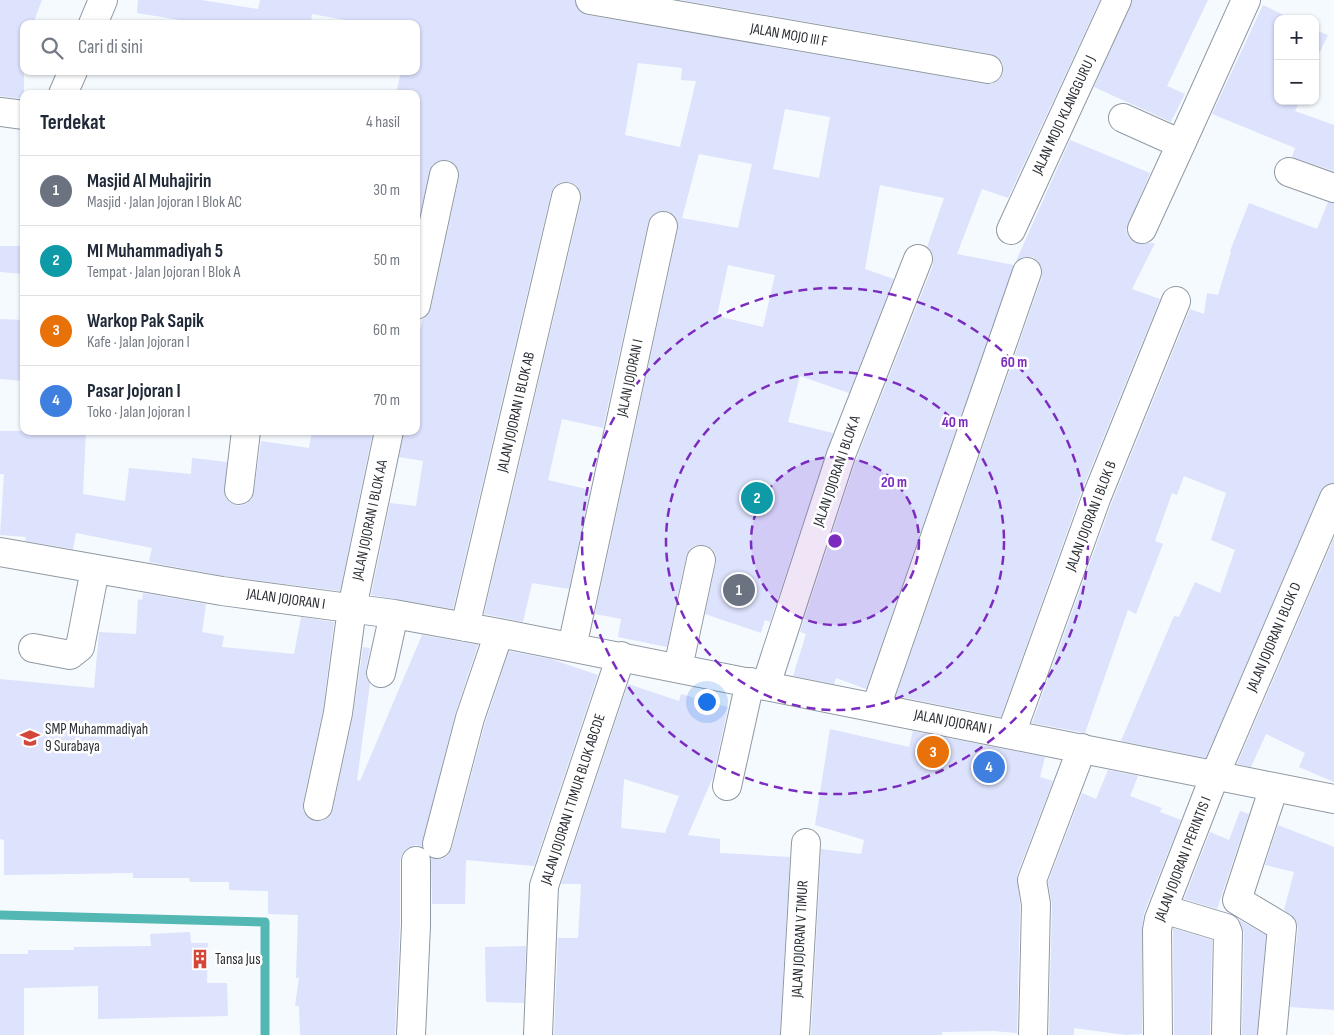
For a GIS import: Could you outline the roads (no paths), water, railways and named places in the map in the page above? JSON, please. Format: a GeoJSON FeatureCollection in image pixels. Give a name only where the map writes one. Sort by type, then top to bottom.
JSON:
{"type":"FeatureCollection","features":[{"type":"Feature","properties":{"kind":"street"},"geometry":{"type":"LineString","coordinates":[[95,20],[103,0]]}},
{"type":"Feature","properties":{"kind":"street","name":"JALAN MOJO III F"},"geometry":{"type":"LineString","coordinates":[[590,0],[988,69]]}},
{"type":"Feature","properties":{"kind":"street","name":"JALAN MOJO KLANGGURU J"},"geometry":{"type":"LineString","coordinates":[[1011,230],[1117,0]]}},
{"type":"Feature","properties":{"kind":"street"},"geometry":{"type":"LineString","coordinates":[[1142,228],[1246,0]]}},
{"type":"Feature","properties":{"kind":"street"},"geometry":{"type":"LineString","coordinates":[[65,90],[71,75]]}},
{"type":"Feature","properties":{"kind":"street"},"geometry":{"type":"LineString","coordinates":[[0,112],[20,114]]}},
{"type":"Feature","properties":{"kind":"street"},"geometry":{"type":"LineString","coordinates":[[1123,118],[1181,144]]}},
{"type":"Feature","properties":{"kind":"street"},"geometry":{"type":"LineString","coordinates":[[1289,172],[1334,188]]}},
{"type":"Feature","properties":{"kind":"street"},"geometry":{"type":"LineString","coordinates":[[420,286],[444,175]]}},
{"type":"Feature","properties":{"kind":"street","name":"JALAN JOJORAN I BLOK AB"},"geometry":{"type":"LineString","coordinates":[[465,627],[566,197]]}},
{"type":"Feature","properties":{"kind":"street","name":"JALAN JOJORAN I"},"geometry":{"type":"LineString","coordinates":[[572,647],[663,226]]}},
{"type":"Feature","properties":{"kind":"street","name":"JALAN JOJORAN I BLOK A"},"geometry":{"type":"LineString","coordinates":[[727,786],[758,684],[841,455],[918,259]]}},
{"type":"Feature","properties":{"kind":"street"},"geometry":{"type":"LineString","coordinates":[[876,707],[1026,272]]}},
{"type":"Feature","properties":{"kind":"street","name":"JALAN JOJORAN I BLOK B"},"geometry":{"type":"LineString","coordinates":[[1011,734],[1097,496],[1176,301]]}},
{"type":"Feature","properties":{"kind":"street"},"geometry":{"type":"LineString","coordinates":[[239,490],[246,435]]}},
{"type":"Feature","properties":{"kind":"street","name":"JALAN JOJORAN I BLOK AA"},"geometry":{"type":"LineString","coordinates":[[318,806],[338,712],[352,608],[388,435]]}},
{"type":"Feature","properties":{"kind":"street","name":"JALAN JOJORAN I BLOK D"},"geometry":{"type":"LineString","coordinates":[[1215,775],[1334,498]]}},
{"type":"Feature","properties":{"kind":"street","name":"JALAN JOJORAN I"},"geometry":{"type":"LineString","coordinates":[[0,552],[222,591],[394,614],[498,633],[1274,787],[1333,797]]}},
{"type":"Feature","properties":{"kind":"street"},"geometry":{"type":"LineString","coordinates":[[678,668],[701,560]]}},
{"type":"Feature","properties":{"kind":"street"},"geometry":{"type":"LineString","coordinates":[[33,648],[70,655],[80,647],[95,569]]}},
{"type":"Feature","properties":{"kind":"street"},"geometry":{"type":"LineString","coordinates":[[381,673],[394,614]]}},
{"type":"Feature","properties":{"kind":"street"},"geometry":{"type":"LineString","coordinates":[[437,844],[470,718],[498,633]]}},
{"type":"Feature","properties":{"kind":"street","name":"JALAN JOJORAN I TIMUR BLOK ABCDE"},"geometry":{"type":"LineString","coordinates":[[538,1035],[544,886],[621,656]]}},
{"type":"Feature","properties":{"kind":"street"},"geometry":{"type":"LineString","coordinates":[[1033,1035],[1036,904],[1032,880],[1082,748]]}},
{"type":"Feature","properties":{"kind":"street","name":"JALAN JOJORAN I PERINTIS I"},"geometry":{"type":"LineString","coordinates":[[1158,1035],[1157,930],[1163,909],[1215,775]]}},
{"type":"Feature","properties":{"kind":"street"},"geometry":{"type":"LineString","coordinates":[[1272,1035],[1282,927],[1237,900],[1274,787]]}},
{"type":"Feature","properties":{"kind":"street","name":"JALAN JOJORAN V TIMUR"},"geometry":{"type":"LineString","coordinates":[[796,1035],[806,843]]}},
{"type":"Feature","properties":{"kind":"street"},"geometry":{"type":"LineString","coordinates":[[411,1035],[416,925],[416,861]]}},
{"type":"Feature","properties":{"kind":"street"},"geometry":{"type":"LineString","coordinates":[[1163,909],[1226,928],[1228,933],[1226,1035]]}},
{"type":"Feature","properties":{"kind":"waterway"},"geometry":{"type":"LineString","coordinates":[[0,915],[265,922],[265,1035]]}},
{"type":"Feature","properties":{"kind":"place","name":"MI Muhammadiyah 5"},"geometry":{"type":"Point","coordinates":[757,498]}},
{"type":"Feature","properties":{"kind":"place","name":"Masjid Al Muhajirin"},"geometry":{"type":"Point","coordinates":[739,590]}},
{"type":"Feature","properties":{"kind":"place","name":"SMP Muhammadiyah 9 Surabaya"},"geometry":{"type":"Point","coordinates":[30,738]}},
{"type":"Feature","properties":{"kind":"place","name":"Warkop Pak Sapik"},"geometry":{"type":"Point","coordinates":[933,752]}},
{"type":"Feature","properties":{"kind":"place","name":"Pasar Jojoran I"},"geometry":{"type":"Point","coordinates":[989,767]}},
{"type":"Feature","properties":{"kind":"place","name":"Tansa Jus"},"geometry":{"type":"Point","coordinates":[200,959]}}]}
